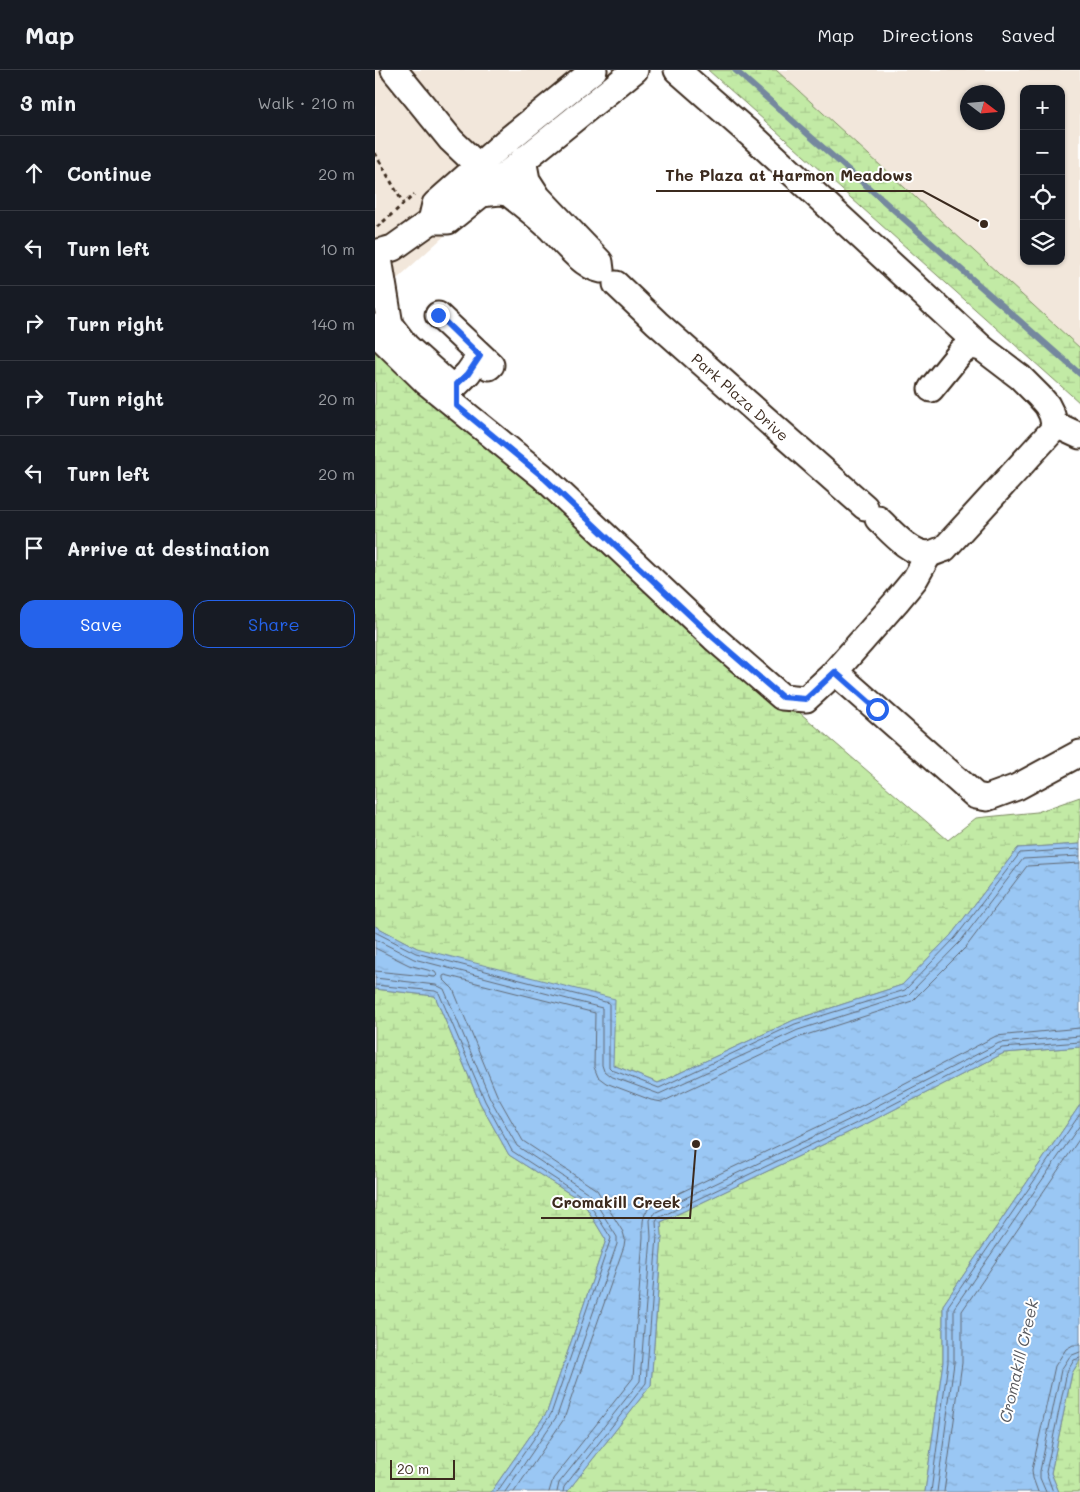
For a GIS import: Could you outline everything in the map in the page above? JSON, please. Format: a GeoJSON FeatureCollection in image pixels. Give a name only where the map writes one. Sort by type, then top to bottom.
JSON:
{"type":"FeatureCollection","features":[{"type":"Feature","properties":{"kind":"street"},"geometry":{"type":"LineString","coordinates":[[394,70],[484,181],[500,192],[508,193],[549,227],[585,263],[601,270],[600,262],[538,197],[527,180],[523,159]]}},
{"type":"Feature","properties":{"kind":"street"},"geometry":{"type":"LineString","coordinates":[[594,70],[484,181],[447,222],[431,221],[393,248],[377,253],[390,325],[406,346],[714,638],[782,697],[806,699],[835,672],[909,587],[929,554],[944,549],[1052,431],[1054,424],[1050,410],[1020,377],[982,348],[757,140],[677,70]]}},
{"type":"Feature","properties":{"kind":"street"},"geometry":{"type":"LineString","coordinates":[[484,181],[523,159],[635,70]]}},
{"type":"Feature","properties":{"kind":"street","name":"Park Plaza Drive"},"geometry":{"type":"LineString","coordinates":[[616,284],[657,323],[914,550],[929,554]]}},
{"type":"Feature","properties":{"kind":"street"},"geometry":{"type":"LineString","coordinates":[[438,315],[485,361],[457,395]]}},
{"type":"Feature","properties":{"kind":"street"},"geometry":{"type":"LineString","coordinates":[[375,326],[383,340],[426,382],[457,395]]}},
{"type":"Feature","properties":{"kind":"street"},"geometry":{"type":"LineString","coordinates":[[931,389],[961,352],[971,346],[982,348]]}},
{"type":"Feature","properties":{"kind":"street"},"geometry":{"type":"LineString","coordinates":[[1054,424],[1080,436]]}},
{"type":"Feature","properties":{"kind":"street"},"geometry":{"type":"LineString","coordinates":[[835,672],[976,796],[987,798],[1017,787],[1080,753]]}},
{"type":"Feature","properties":{"kind":"path"},"geometry":{"type":"LineString","coordinates":[[375,153],[403,203],[375,228]]}},
{"type":"Feature","properties":{"kind":"shaded area"},"geometry":{"type":"Polygon","coordinates":[[[375,70],[627,70],[375,299],[375,70]]]}},
{"type":"Feature","properties":{"kind":"shaded area"},"geometry":{"type":"Polygon","coordinates":[[[776,70],[1080,70],[1080,348],[776,70]]]}},
{"type":"Feature","properties":{"kind":"green space"},"geometry":{"type":"Polygon","coordinates":[[[708,70],[776,70],[1080,348],[1080,403],[708,70]]]}},
{"type":"Feature","properties":{"kind":"green space"},"geometry":{"type":"Polygon","coordinates":[[[375,348],[948,840],[976,818],[1037,812],[1080,797],[1080,844],[1018,848],[951,935],[902,985],[794,1020],[658,1083],[613,1065],[417,948],[375,926],[375,348]]]}},
{"type":"Feature","properties":{"kind":"green space"},"geometry":{"type":"Polygon","coordinates":[[[375,989],[435,996],[480,1103],[509,1155],[583,1202],[606,1240],[547,1412],[491,1492],[375,1492],[375,989]]]}},
{"type":"Feature","properties":{"kind":"green space"},"geometry":{"type":"Polygon","coordinates":[[[1080,1047],[1080,1105],[943,1305],[943,1362],[925,1492],[567,1492],[651,1385],[662,1236],[661,1222],[864,1125],[1004,1053],[1080,1047]]]}},
{"type":"Feature","properties":{"kind":"green space"},"geometry":{"type":"Polygon","coordinates":[[[1080,1360],[1080,1492],[1059,1492],[1051,1473],[1072,1373],[1080,1360]]]}},
{"type":"Feature","properties":{"kind":"water"},"geometry":{"type":"Polygon","coordinates":[[[1080,844],[1080,1047],[1004,1053],[864,1125],[661,1222],[662,1236],[651,1385],[567,1492],[491,1492],[547,1412],[606,1240],[583,1202],[509,1155],[480,1103],[435,996],[375,989],[375,926],[417,948],[615,999],[613,1065],[658,1083],[794,1020],[902,985],[951,935],[1018,848],[1080,844]]]}},
{"type":"Feature","properties":{"kind":"water"},"geometry":{"type":"Polygon","coordinates":[[[1080,1105],[1080,1360],[1072,1373],[1051,1473],[1059,1492],[925,1492],[943,1362],[943,1305],[1080,1105]]]}},
{"type":"Feature","properties":{"kind":"waterway"},"geometry":{"type":"LineString","coordinates":[[735,70],[1080,374]]}},
{"type":"Feature","properties":{"kind":"place","name":"The Plaza at Harmon Meadows"},"geometry":{"type":"Point","coordinates":[984,224]}},
{"type":"Feature","properties":{"kind":"place","name":"Cromakill Creek"},"geometry":{"type":"Point","coordinates":[696,1144]}},
{"type":"Feature","properties":{"kind":"route"},"geometry":{"type":"LineString","coordinates":[[438,315],[480,356],[468,374],[457,384],[457,406],[542,476],[714,638],[782,697],[806,699],[835,672],[877,709]]}}]}
